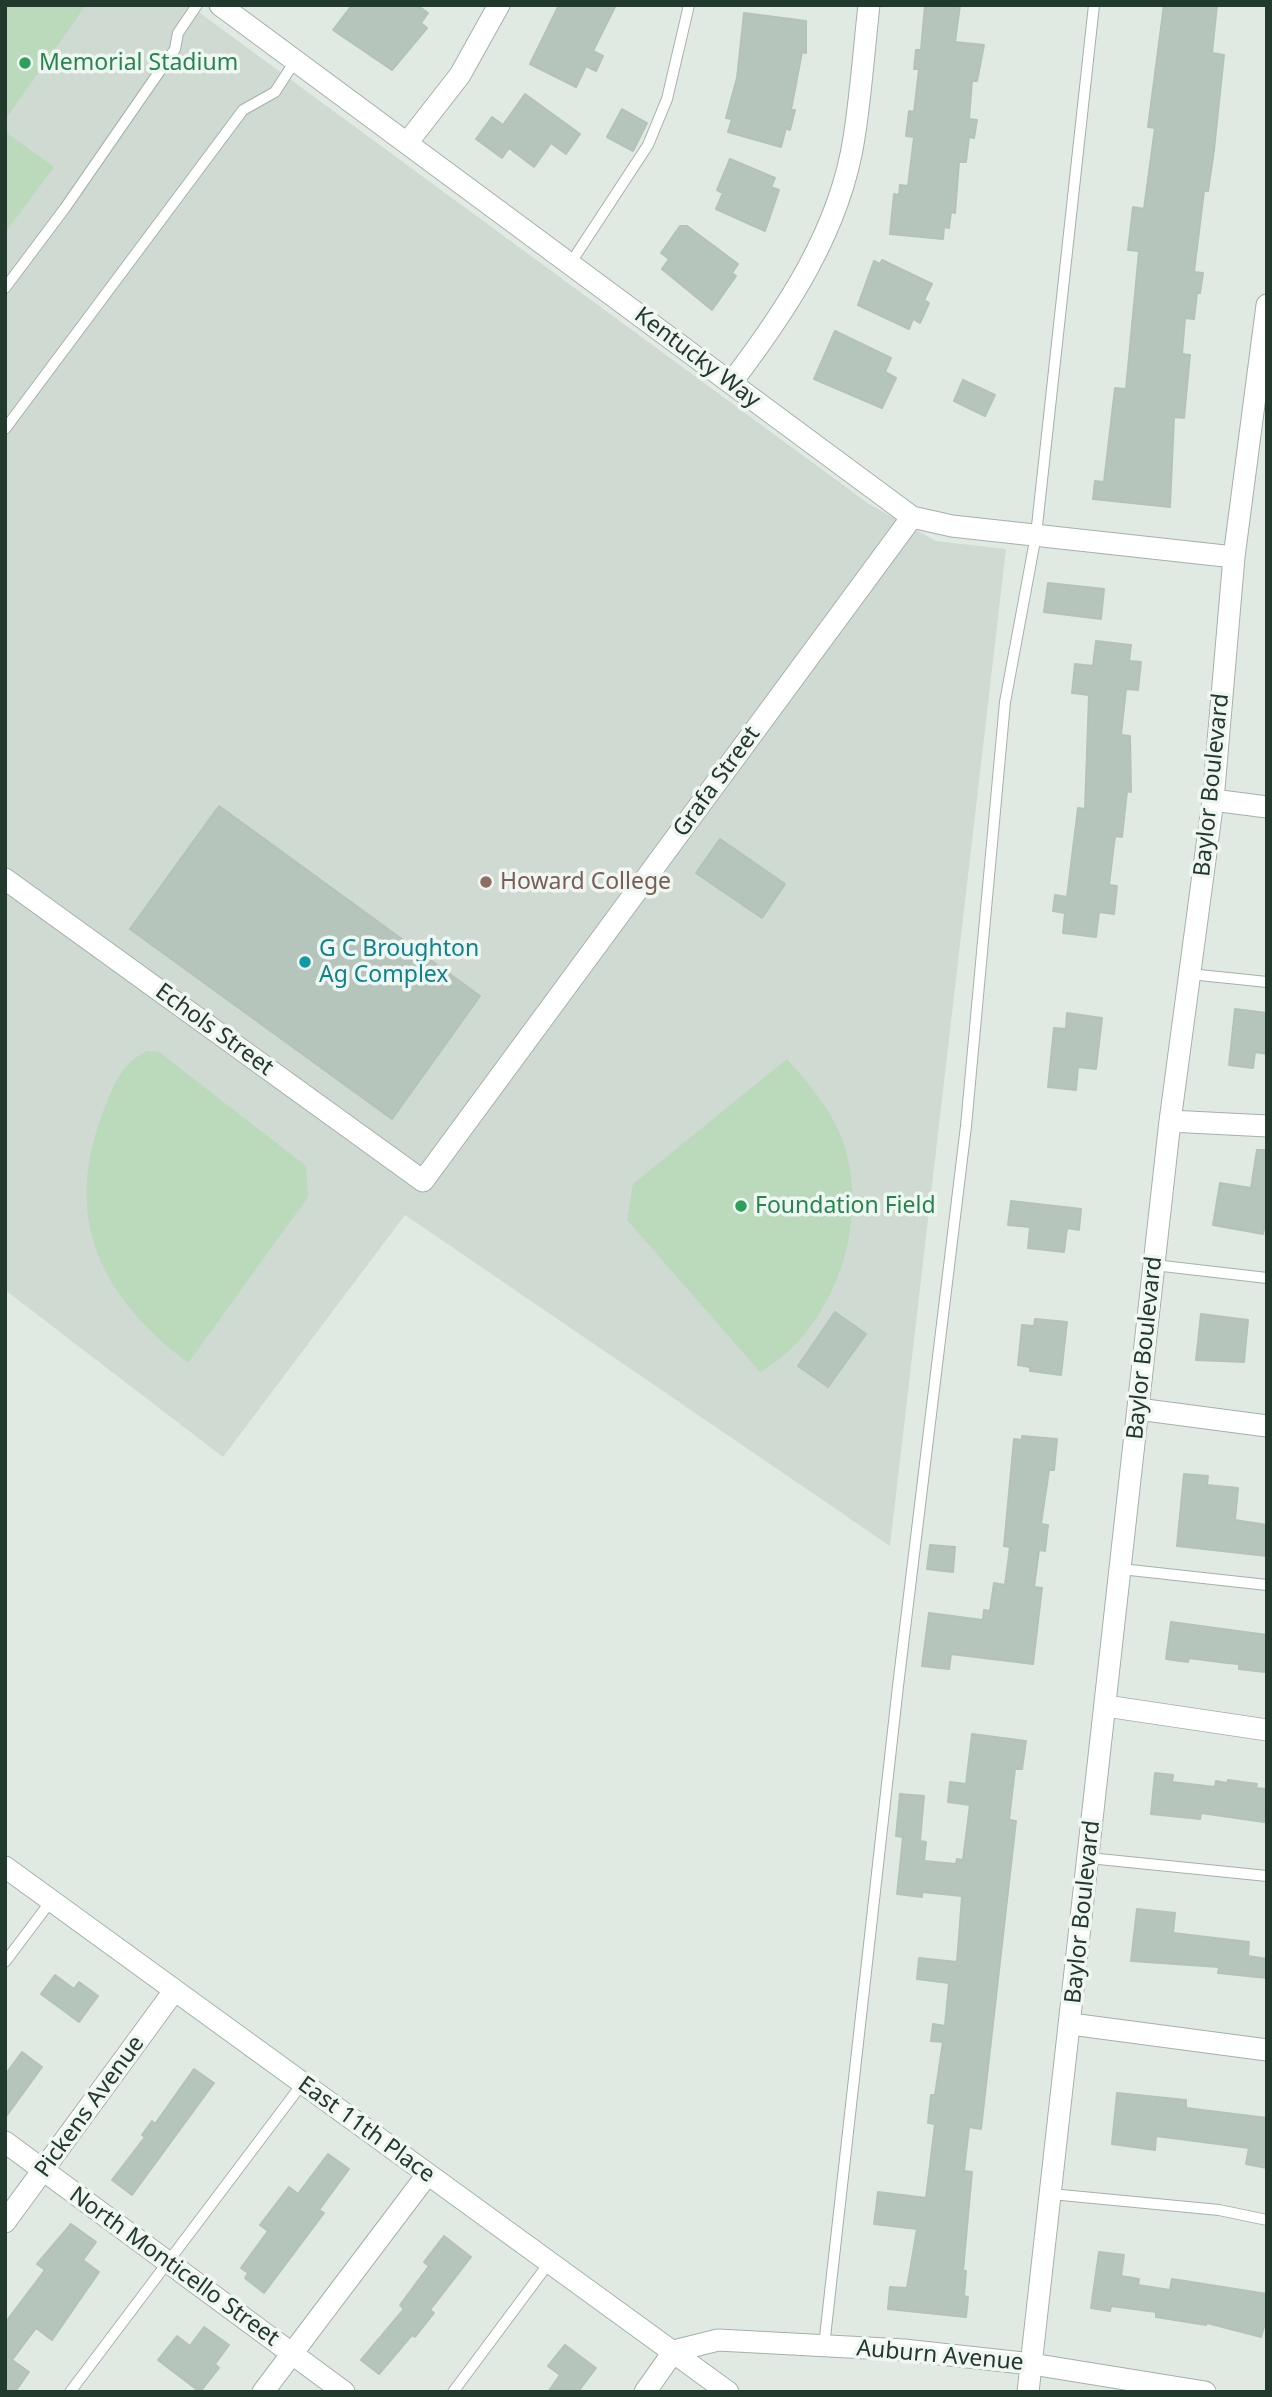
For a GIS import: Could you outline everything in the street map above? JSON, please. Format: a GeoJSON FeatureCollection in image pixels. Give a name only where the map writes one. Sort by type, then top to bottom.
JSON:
{"type":"FeatureCollection","features":[{"type":"Feature","properties":{"kind":"street","name":"Kentucky Way"},"geometry":{"type":"LineString","coordinates":[[220,5],[243,12],[295,61],[912,517],[952,526],[1234,557]]}},
{"type":"Feature","properties":{"kind":"street"},"geometry":{"type":"LineString","coordinates":[[407,143],[460,75],[499,5]]}},
{"type":"Feature","properties":{"kind":"street"},"geometry":{"type":"LineString","coordinates":[[731,383],[760,346],[812,263],[844,183],[854,139],[869,5]]}},
{"type":"Feature","properties":{"kind":"street","name":"Baylor Boulevard"},"geometry":{"type":"LineString","coordinates":[[1028,2392],[1170,1121],[1213,800],[1234,557],[1267,305]]}},
{"type":"Feature","properties":{"kind":"street","name":"Grafa Street"},"geometry":{"type":"LineString","coordinates":[[422,1181],[912,517]]}},
{"type":"Feature","properties":{"kind":"street"},"geometry":{"type":"LineString","coordinates":[[1213,800],[1267,807]]}},
{"type":"Feature","properties":{"kind":"street","name":"Echols Street"},"geometry":{"type":"LineString","coordinates":[[5,879],[422,1181]]}},
{"type":"Feature","properties":{"kind":"street"},"geometry":{"type":"LineString","coordinates":[[1170,1121],[1267,1126]]}},
{"type":"Feature","properties":{"kind":"street"},"geometry":{"type":"LineString","coordinates":[[1138,1409],[1267,1426]]}},
{"type":"Feature","properties":{"kind":"street"},"geometry":{"type":"LineString","coordinates":[[1106,1706],[1267,1730]]}},
{"type":"Feature","properties":{"kind":"street","name":"East 11th Place"},"geometry":{"type":"LineString","coordinates":[[5,1867],[728,2392]]}},
{"type":"Feature","properties":{"kind":"street","name":"Pickens Avenue"},"geometry":{"type":"LineString","coordinates":[[5,2222],[174,1991]]}},
{"type":"Feature","properties":{"kind":"street"},"geometry":{"type":"LineString","coordinates":[[1071,2024],[1267,2050]]}},
{"type":"Feature","properties":{"kind":"street","name":"North Monticello Street"},"geometry":{"type":"LineString","coordinates":[[5,2142],[344,2392]]}},
{"type":"Feature","properties":{"kind":"street"},"geometry":{"type":"LineString","coordinates":[[263,2392],[427,2175]]}},
{"type":"Feature","properties":{"kind":"street","name":"Auburn Avenue"},"geometry":{"type":"LineString","coordinates":[[674,2351],[718,2340],[904,2350],[1031,2364],[1205,2392]]}},
{"type":"Feature","properties":{"kind":"street"},"geometry":{"type":"LineString","coordinates":[[645,2392],[674,2351]]}},
{"type":"Feature","properties":{"kind":"lane"},"geometry":{"type":"LineString","coordinates":[[5,288],[65,208],[175,48],[178,33],[197,5]]}},
{"type":"Feature","properties":{"kind":"lane"},"geometry":{"type":"LineString","coordinates":[[570,264],[648,145],[667,99],[689,5]]}},
{"type":"Feature","properties":{"kind":"lane"},"geometry":{"type":"LineString","coordinates":[[824,2346],[898,1686],[966,1126],[1005,702],[1036,536],[1094,5]]}},
{"type":"Feature","properties":{"kind":"lane"},"geometry":{"type":"LineString","coordinates":[[5,429],[243,110],[275,92],[295,61]]}},
{"type":"Feature","properties":{"kind":"lane"},"geometry":{"type":"LineString","coordinates":[[1190,974],[1267,982]]}},
{"type":"Feature","properties":{"kind":"lane"},"geometry":{"type":"LineString","coordinates":[[1154,1265],[1267,1278]]}},
{"type":"Feature","properties":{"kind":"lane"},"geometry":{"type":"LineString","coordinates":[[1121,1569],[1267,1585]]}},
{"type":"Feature","properties":{"kind":"lane"},"geometry":{"type":"LineString","coordinates":[[1089,1858],[1267,1875]]}},
{"type":"Feature","properties":{"kind":"lane"},"geometry":{"type":"LineString","coordinates":[[5,1962],[51,1901]]}},
{"type":"Feature","properties":{"kind":"lane"},"geometry":{"type":"LineString","coordinates":[[70,2392],[302,2084]]}},
{"type":"Feature","properties":{"kind":"lane"},"geometry":{"type":"LineString","coordinates":[[1051,2194],[1219,2210],[1267,2220]]}},
{"type":"Feature","properties":{"kind":"lane"},"geometry":{"type":"LineString","coordinates":[[453,2392],[549,2263]]}},
{"type":"Feature","properties":{"kind":"shaded area","name":"Howard College"},"geometry":{"type":"Polygon","coordinates":[[[5,5],[189,5],[869,504],[936,541],[1006,549],[890,1546],[405,1215],[223,1457],[5,1290],[5,5]]]}},
{"type":"Feature","properties":{"kind":"green space","name":"Memorial Stadium"},"geometry":{"type":"Polygon","coordinates":[[[5,5],[86,5],[5,120],[5,5]]]}},
{"type":"Feature","properties":{"kind":"green space","name":"Memorial Stadium"},"geometry":{"type":"Polygon","coordinates":[[[5,132],[54,167],[5,233],[5,132]]]}},
{"type":"Feature","properties":{"kind":"green space"},"geometry":{"type":"Polygon","coordinates":[[[147,1051],[159,1052],[306,1166],[308,1197],[188,1363],[133,1312],[113,1284],[98,1254],[89,1223],[87,1189],[91,1153],[102,1115],[124,1070],[130,1062],[147,1051]]]}},
{"type":"Feature","properties":{"kind":"green space","name":"Foundation Field"},"geometry":{"type":"Polygon","coordinates":[[[787,1059],[819,1098],[838,1130],[851,1173],[852,1206],[849,1239],[840,1271],[826,1302],[808,1330],[786,1354],[760,1372],[627,1220],[633,1184],[787,1059]]]}},
{"type":"Feature","properties":{"kind":"building"},"geometry":{"type":"Polygon","coordinates":[[[352,5],[417,5],[428,13],[421,23],[427,28],[392,70],[333,30],[352,5]]]}},
{"type":"Feature","properties":{"kind":"building"},"geometry":{"type":"Polygon","coordinates":[[[559,5],[616,5],[593,51],[603,56],[596,71],[586,66],[576,87],[530,64],[559,5]]]}},
{"type":"Feature","properties":{"kind":"building"},"geometry":{"type":"Polygon","coordinates":[[[925,5],[960,5],[955,42],[984,45],[977,81],[972,81],[969,119],[977,120],[974,138],[969,137],[966,162],[959,162],[955,213],[951,212],[949,228],[944,227],[943,239],[890,234],[894,194],[899,195],[900,185],[908,186],[914,137],[906,136],[909,111],[914,112],[919,69],[914,69],[916,50],[921,50],[925,5]]]}},
{"type":"Feature","properties":{"kind":"building"},"geometry":{"type":"Polygon","coordinates":[[[1164,5],[1217,5],[1212,53],[1224,55],[1214,150],[1208,191],[1204,191],[1194,272],[1203,273],[1194,319],[1185,318],[1182,354],[1190,355],[1184,418],[1174,417],[1170,507],[1093,499],[1095,481],[1104,482],[1115,388],[1126,389],[1139,251],[1128,250],[1133,207],[1144,209],[1155,128],[1148,127],[1164,5]]]}},
{"type":"Feature","properties":{"kind":"building"},"geometry":{"type":"Polygon","coordinates":[[[744,13],[806,21],[806,53],[802,52],[791,110],[795,110],[790,130],[786,128],[781,147],[728,132],[732,119],[726,118],[737,78],[744,13]]]}},
{"type":"Feature","properties":{"kind":"building"},"geometry":{"type":"Polygon","coordinates":[[[525,94],[580,134],[566,154],[551,143],[534,167],[509,148],[502,158],[476,139],[492,117],[503,125],[525,94]]]}},
{"type":"Feature","properties":{"kind":"building"},"geometry":{"type":"Polygon","coordinates":[[[622,109],[647,123],[633,151],[607,137],[622,109]]]}},
{"type":"Feature","properties":{"kind":"building"},"geometry":{"type":"Polygon","coordinates":[[[730,159],[775,178],[771,187],[779,190],[765,231],[716,209],[723,193],[717,190],[730,159]]]}},
{"type":"Feature","properties":{"kind":"building"},"geometry":{"type":"Polygon","coordinates":[[[680,226],[687,226],[738,264],[732,273],[736,276],[712,310],[662,269],[669,259],[661,253],[680,226]]]}},
{"type":"Feature","properties":{"kind":"building"},"geometry":{"type":"Polygon","coordinates":[[[882,260],[932,284],[924,300],[929,303],[920,323],[913,319],[909,329],[858,305],[874,261],[880,264],[882,260]]]}},
{"type":"Feature","properties":{"kind":"building"},"geometry":{"type":"Polygon","coordinates":[[[835,331],[891,358],[885,372],[896,378],[882,408],[814,379],[835,331]]]}},
{"type":"Feature","properties":{"kind":"building"},"geometry":{"type":"Polygon","coordinates":[[[963,380],[995,395],[985,416],[954,401],[963,380]]]}},
{"type":"Feature","properties":{"kind":"building"},"geometry":{"type":"Polygon","coordinates":[[[1048,583],[1104,589],[1101,619],[1044,612],[1048,583]]]}},
{"type":"Feature","properties":{"kind":"building"},"geometry":{"type":"Polygon","coordinates":[[[1096,641],[1131,645],[1129,661],[1141,662],[1138,690],[1126,689],[1121,735],[1130,736],[1131,792],[1127,791],[1122,837],[1115,836],[1109,885],[1117,886],[1114,914],[1099,912],[1096,937],[1063,933],[1065,913],[1053,911],[1055,895],[1067,897],[1078,808],[1085,809],[1089,695],[1072,693],[1075,664],[1093,666],[1096,641]]]}},
{"type":"Feature","properties":{"kind":"building","name":"G C Broughton Ag Complex"},"geometry":{"type":"Polygon","coordinates":[[[219,806],[480,996],[392,1119],[130,929],[219,806]]]}},
{"type":"Feature","properties":{"kind":"building"},"geometry":{"type":"Polygon","coordinates":[[[720,839],[785,884],[762,918],[696,873],[720,839]]]}},
{"type":"Feature","properties":{"kind":"building"},"geometry":{"type":"Polygon","coordinates":[[[1235,1009],[1267,1013],[1267,1054],[1255,1052],[1253,1068],[1229,1065],[1235,1009]]]}},
{"type":"Feature","properties":{"kind":"building"},"geometry":{"type":"Polygon","coordinates":[[[1067,1013],[1102,1018],[1096,1069],[1078,1067],[1076,1090],[1048,1087],[1054,1028],[1066,1029],[1067,1013]]]}},
{"type":"Feature","properties":{"kind":"building"},"geometry":{"type":"Polygon","coordinates":[[[1257,1150],[1267,1150],[1267,1212],[1263,1234],[1213,1225],[1220,1183],[1251,1188],[1257,1150]]]}},
{"type":"Feature","properties":{"kind":"building"},"geometry":{"type":"Polygon","coordinates":[[[1011,1201],[1081,1209],[1079,1230],[1067,1228],[1064,1252],[1028,1248],[1030,1227],[1008,1225],[1011,1201]]]}},
{"type":"Feature","properties":{"kind":"building"},"geometry":{"type":"Polygon","coordinates":[[[835,1312],[866,1334],[828,1387],[798,1366],[835,1312]]]}},
{"type":"Feature","properties":{"kind":"building"},"geometry":{"type":"Polygon","coordinates":[[[1201,1314],[1248,1320],[1244,1362],[1196,1360],[1201,1314]]]}},
{"type":"Feature","properties":{"kind":"building"},"geometry":{"type":"Polygon","coordinates":[[[1035,1319],[1067,1322],[1061,1375],[1030,1371],[1030,1367],[1018,1365],[1022,1325],[1034,1326],[1035,1319]]]}},
{"type":"Feature","properties":{"kind":"building"},"geometry":{"type":"Polygon","coordinates":[[[1022,1436],[1057,1439],[1054,1470],[1049,1470],[1041,1524],[1048,1525],[1045,1551],[1039,1550],[1034,1587],[1042,1588],[1033,1664],[951,1654],[949,1669],[922,1666],[929,1613],[983,1620],[984,1610],[990,1611],[994,1583],[1005,1585],[1010,1547],[1004,1546],[1014,1439],[1022,1440],[1022,1436]]]}},
{"type":"Feature","properties":{"kind":"building"},"geometry":{"type":"Polygon","coordinates":[[[1184,1474],[1208,1476],[1207,1485],[1238,1488],[1235,1520],[1267,1525],[1267,1556],[1177,1546],[1184,1474]]]}},
{"type":"Feature","properties":{"kind":"building"},"geometry":{"type":"Polygon","coordinates":[[[930,1545],[955,1547],[953,1572],[927,1569],[930,1545]]]}},
{"type":"Feature","properties":{"kind":"building"},"geometry":{"type":"Polygon","coordinates":[[[1171,1622],[1267,1635],[1265,1672],[1239,1669],[1239,1664],[1189,1658],[1188,1662],[1166,1659],[1171,1622]]]}},
{"type":"Feature","properties":{"kind":"building"},"geometry":{"type":"Polygon","coordinates":[[[972,1734],[1026,1741],[1022,1769],[1015,1769],[1009,1820],[1016,1821],[981,2129],[969,2127],[964,2171],[972,2172],[963,2271],[966,2271],[964,2296],[968,2297],[966,2317],[888,2309],[890,2287],[907,2288],[917,2229],[874,2224],[878,2192],[926,2198],[935,2124],[928,2123],[931,2095],[935,2095],[943,2042],[931,2041],[933,2024],[945,2026],[949,1983],[917,1979],[919,1958],[957,1962],[962,1896],[922,1892],[922,1897],[897,1894],[903,1837],[896,1836],[900,1794],[924,1796],[920,1841],[926,1842],[924,1861],[956,1864],[957,1859],[963,1860],[970,1805],[948,1802],[950,1782],[966,1784],[972,1734]]]}},
{"type":"Feature","properties":{"kind":"building"},"geometry":{"type":"Polygon","coordinates":[[[1155,1773],[1173,1775],[1172,1782],[1215,1787],[1216,1781],[1227,1783],[1228,1780],[1257,1784],[1256,1788],[1267,1789],[1264,1822],[1201,1813],[1200,1819],[1151,1814],[1155,1773]]]}},
{"type":"Feature","properties":{"kind":"building"},"geometry":{"type":"Polygon","coordinates":[[[1137,1909],[1175,1913],[1173,1933],[1249,1942],[1248,1956],[1267,1959],[1267,1978],[1218,1973],[1219,1967],[1131,1961],[1137,1909]]]}},
{"type":"Feature","properties":{"kind":"building"},"geometry":{"type":"Polygon","coordinates":[[[55,1975],[74,1989],[79,1982],[98,1996],[79,2022],[41,1994],[55,1975]]]}},
{"type":"Feature","properties":{"kind":"building"},"geometry":{"type":"Polygon","coordinates":[[[22,2052],[42,2067],[5,2118],[5,2075],[22,2052]]]}},
{"type":"Feature","properties":{"kind":"building"},"geometry":{"type":"Polygon","coordinates":[[[194,2069],[214,2083],[132,2195],[112,2180],[145,2137],[142,2135],[152,2121],[155,2124],[194,2069]]]}},
{"type":"Feature","properties":{"kind":"building"},"geometry":{"type":"Polygon","coordinates":[[[1117,2093],[1186,2100],[1186,2108],[1267,2118],[1267,2168],[1246,2164],[1249,2148],[1156,2136],[1155,2150],[1112,2144],[1117,2093]]]}},
{"type":"Feature","properties":{"kind":"building"},"geometry":{"type":"Polygon","coordinates":[[[328,2154],[349,2169],[319,2210],[324,2213],[264,2293],[245,2278],[248,2273],[241,2268],[268,2231],[260,2225],[289,2187],[298,2194],[328,2154]]]}},
{"type":"Feature","properties":{"kind":"building"},"geometry":{"type":"Polygon","coordinates":[[[71,2224],[96,2242],[83,2260],[99,2272],[52,2340],[36,2328],[12,2360],[29,2372],[15,2392],[5,2392],[5,2323],[45,2270],[37,2264],[71,2224]]]}},
{"type":"Feature","properties":{"kind":"building"},"geometry":{"type":"Polygon","coordinates":[[[444,2236],[471,2257],[430,2310],[434,2313],[379,2374],[361,2360],[404,2309],[400,2305],[429,2266],[424,2262],[444,2236]]]}},
{"type":"Feature","properties":{"kind":"building"},"geometry":{"type":"Polygon","coordinates":[[[1099,2252],[1124,2255],[1121,2276],[1139,2279],[1138,2285],[1170,2290],[1172,2279],[1267,2294],[1267,2316],[1261,2337],[1207,2323],[1206,2325],[1156,2317],[1156,2312],[1111,2306],[1110,2311],[1091,2308],[1099,2252]]]}},
{"type":"Feature","properties":{"kind":"building"},"geometry":{"type":"Polygon","coordinates":[[[204,2327],[229,2345],[215,2364],[219,2368],[200,2392],[158,2360],[177,2336],[190,2346],[204,2327]]]}},
{"type":"Feature","properties":{"kind":"building"},"geometry":{"type":"Polygon","coordinates":[[[565,2345],[596,2368],[578,2392],[548,2392],[560,2375],[548,2366],[565,2345]]]}},
{"type":"Feature","properties":{"kind":"place","name":"Memorial Stadium"},"geometry":{"type":"Point","coordinates":[25,63]}},
{"type":"Feature","properties":{"kind":"place","name":"Howard College"},"geometry":{"type":"Point","coordinates":[486,882]}},
{"type":"Feature","properties":{"kind":"place","name":"G C Broughton Ag Complex"},"geometry":{"type":"Point","coordinates":[305,962]}},
{"type":"Feature","properties":{"kind":"place","name":"Foundation Field"},"geometry":{"type":"Point","coordinates":[741,1206]}}]}
